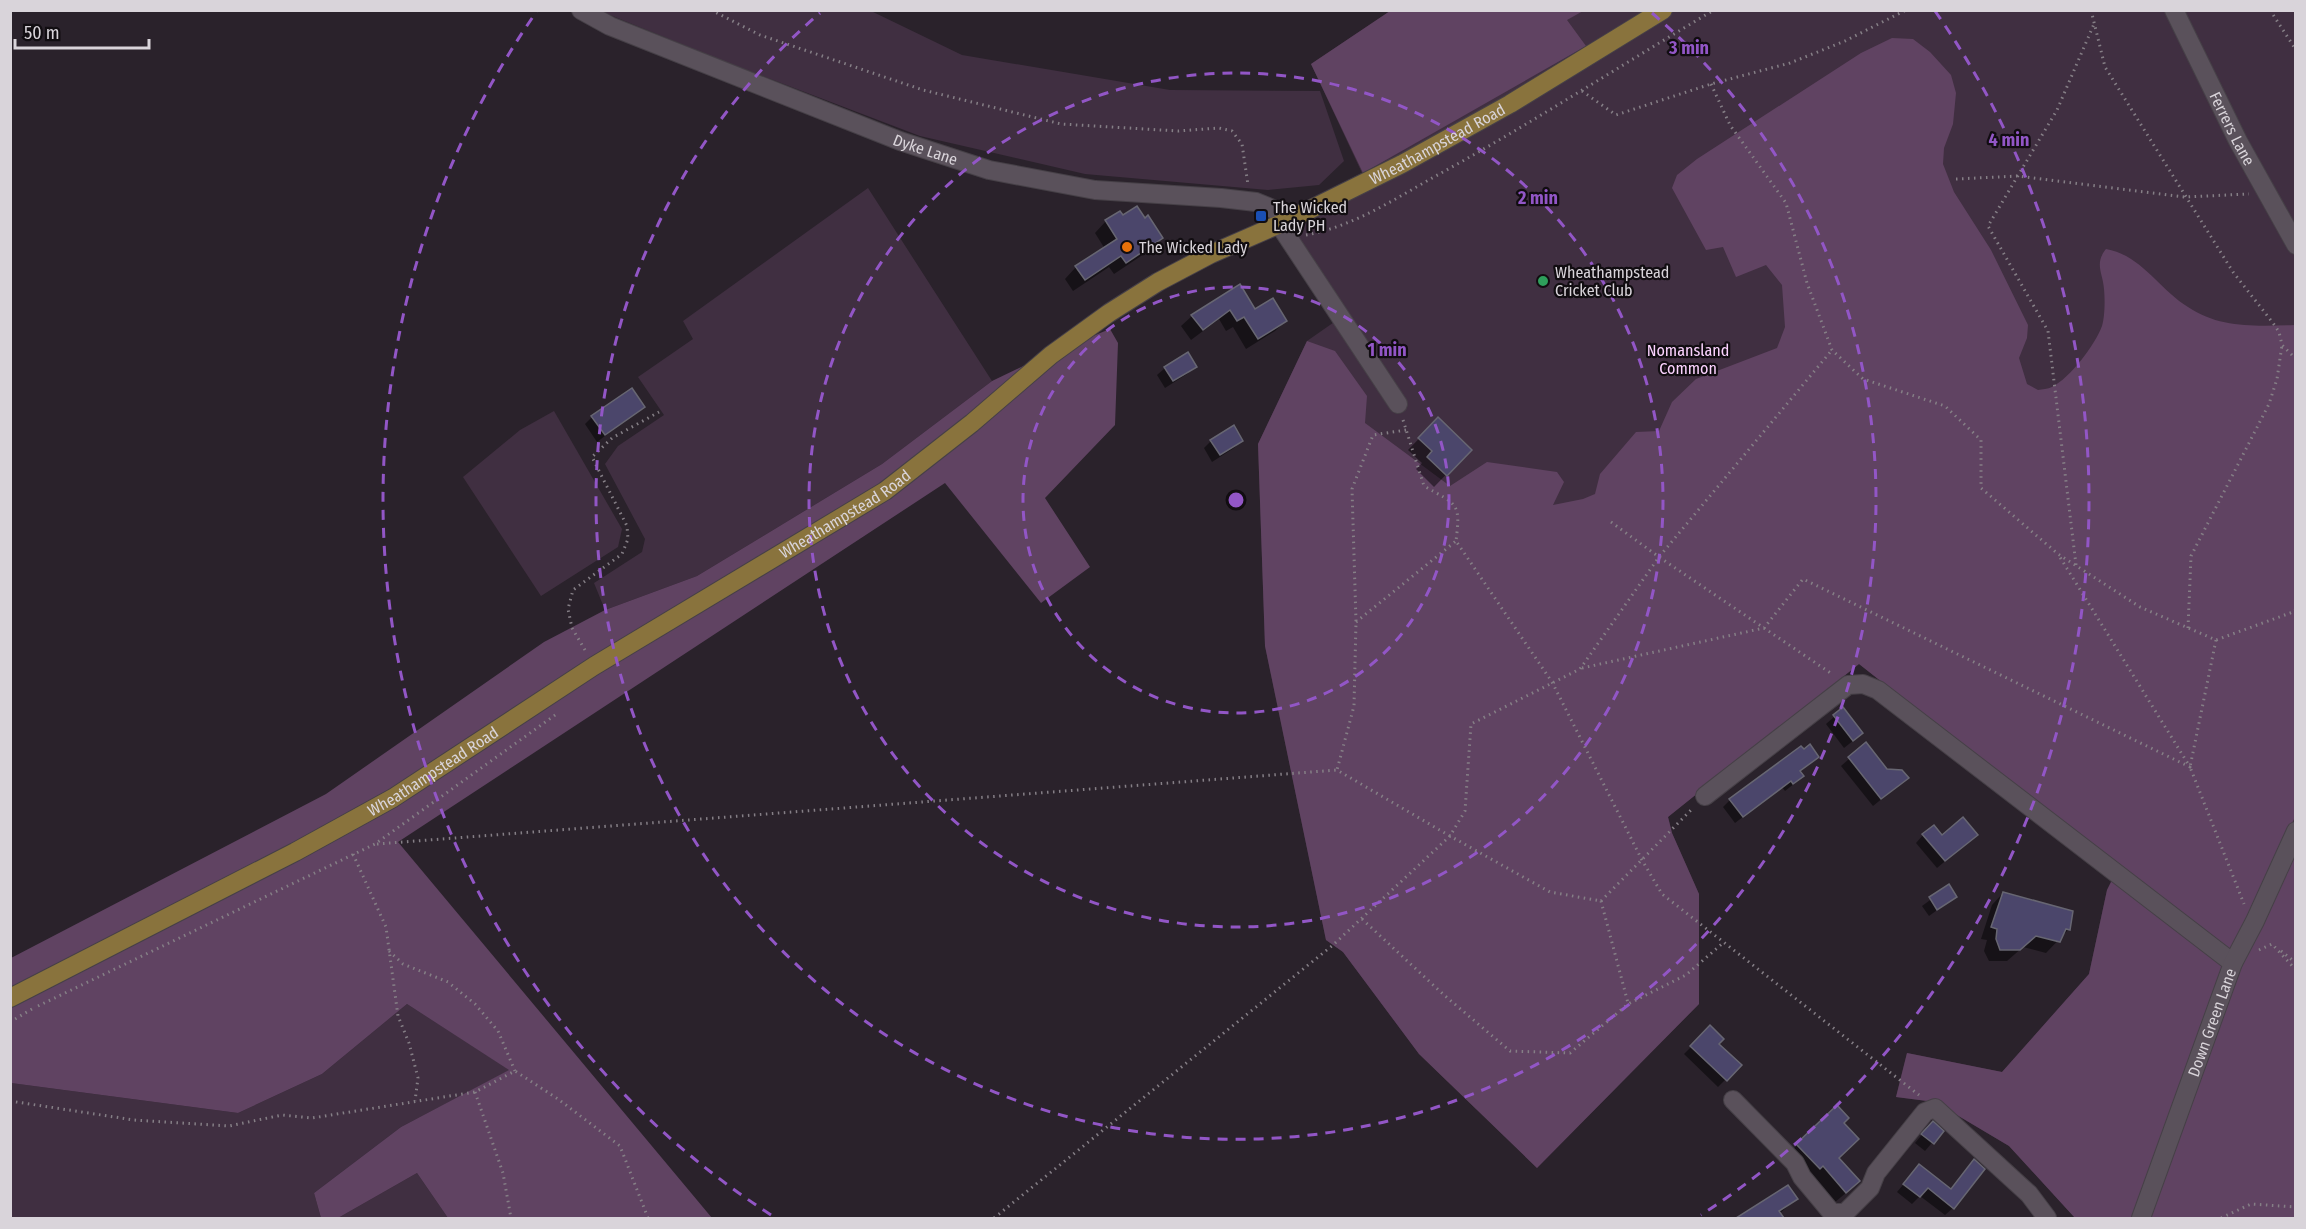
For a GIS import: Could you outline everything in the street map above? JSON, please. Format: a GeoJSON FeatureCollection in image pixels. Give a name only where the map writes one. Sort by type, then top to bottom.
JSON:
{"type":"FeatureCollection","features":[{"type":"Feature","properties":{"kind":"main road","name":"Wheathampstead Road"},"geometry":{"type":"LineString","coordinates":[[10,998],[295,852],[393,798],[594,666],[885,491],[972,423],[1051,355],[1109,313],[1158,282],[1211,254],[1285,228],[1510,104],[1663,10]]}},
{"type":"Feature","properties":{"kind":"street","name":"Dyke Lane"},"geometry":{"type":"LineString","coordinates":[[581,10],[620,30],[889,137],[989,170],[1095,190],[1250,201],[1273,209],[1285,228]]}},
{"type":"Feature","properties":{"kind":"street","name":"Ferrers Lane"},"geometry":{"type":"LineString","coordinates":[[2174,10],[2238,141],[2295,245]]}},
{"type":"Feature","properties":{"kind":"street"},"geometry":{"type":"LineString","coordinates":[[1285,228],[1398,404]]}},
{"type":"Feature","properties":{"kind":"street"},"geometry":{"type":"LineString","coordinates":[[1705,796],[1848,685],[1863,684],[1878,690],[2233,963]]}},
{"type":"Feature","properties":{"kind":"street","name":"Down Green Lane"},"geometry":{"type":"LineString","coordinates":[[2141,1218],[2233,963],[2255,921],[2295,831]]}},
{"type":"Feature","properties":{"kind":"street"},"geometry":{"type":"LineString","coordinates":[[1732,1100],[1795,1163],[1802,1177],[1832,1213],[1845,1213],[1870,1188],[1876,1173],[1924,1112],[1935,1108],[2029,1194],[2048,1218]]}},
{"type":"Feature","properties":{"kind":"path"},"geometry":{"type":"LineString","coordinates":[[711,10],[760,35],[923,90],[1061,124],[1178,131],[1219,128],[1232,131],[1242,144],[1250,201]]}},
{"type":"Feature","properties":{"kind":"path"},"geometry":{"type":"LineString","coordinates":[[1285,228],[1326,232],[1370,213],[1582,91],[1714,10]]}},
{"type":"Feature","properties":{"kind":"path"},"geometry":{"type":"LineString","coordinates":[[1582,91],[1616,115],[1711,84],[1790,63],[1845,41],[1906,10]]}},
{"type":"Feature","properties":{"kind":"path"},"geometry":{"type":"LineString","coordinates":[[2091,10],[2105,67],[2233,272],[2279,332],[2282,345],[2277,379],[2269,404],[2191,556],[2188,628]]}},
{"type":"Feature","properties":{"kind":"path"},"geometry":{"type":"LineString","coordinates":[[2270,10],[2295,50]]}},
{"type":"Feature","properties":{"kind":"path"},"geometry":{"type":"LineString","coordinates":[[2076,566],[2048,331],[1988,226],[2057,110],[2094,24]]}},
{"type":"Feature","properties":{"kind":"path"},"geometry":{"type":"LineString","coordinates":[[1711,84],[1730,125],[1786,203],[1807,283],[1832,350],[1863,379],[1945,406],[1981,440],[1981,488],[2058,554],[2076,566],[2140,607],[2216,640],[2293,612],[2295,609]]}},
{"type":"Feature","properties":{"kind":"path"},"geometry":{"type":"LineString","coordinates":[[1956,179],[2018,176],[2185,197],[2242,196],[2265,191]]}},
{"type":"Feature","properties":{"kind":"path"},"geometry":{"type":"LineString","coordinates":[[2282,345],[2295,359]]}},
{"type":"Feature","properties":{"kind":"path"},"geometry":{"type":"LineString","coordinates":[[1580,669],[1659,557],[1832,350]]}},
{"type":"Feature","properties":{"kind":"path"},"geometry":{"type":"LineString","coordinates":[[1398,404],[1425,486],[1454,503],[1459,516],[1456,541],[1552,682],[1642,860],[1662,894],[1935,1108]]}},
{"type":"Feature","properties":{"kind":"path"},"geometry":{"type":"LineString","coordinates":[[594,666],[572,628],[568,609],[573,590],[622,555],[628,539],[627,526],[592,457],[612,438],[659,412]]}},
{"type":"Feature","properties":{"kind":"path"},"geometry":{"type":"LineString","coordinates":[[1337,770],[1354,706],[1356,622],[1352,489],[1373,435],[1406,430]]}},
{"type":"Feature","properties":{"kind":"path"},"geometry":{"type":"LineString","coordinates":[[1611,522],[1848,685]]}},
{"type":"Feature","properties":{"kind":"path"},"geometry":{"type":"LineString","coordinates":[[1356,622],[1456,541]]}},
{"type":"Feature","properties":{"kind":"path"},"geometry":{"type":"LineString","coordinates":[[2058,554],[2190,766],[2246,908],[2255,921]]}},
{"type":"Feature","properties":{"kind":"path"},"geometry":{"type":"LineString","coordinates":[[994,1218],[1333,945],[1450,836],[1465,811],[1471,724],[1580,669],[1764,628],[1803,579],[2190,766]]}},
{"type":"Feature","properties":{"kind":"path"},"geometry":{"type":"LineString","coordinates":[[2190,766],[2216,640]]}},
{"type":"Feature","properties":{"kind":"path"},"geometry":{"type":"LineString","coordinates":[[375,844],[1337,770],[1550,891],[1601,901]]}},
{"type":"Feature","properties":{"kind":"path"},"geometry":{"type":"LineString","coordinates":[[1601,901],[1705,796]]}},
{"type":"Feature","properties":{"kind":"path"},"geometry":{"type":"LineString","coordinates":[[353,854],[386,927],[398,1016],[409,1042],[418,1078],[415,1101]]}},
{"type":"Feature","properties":{"kind":"path"},"geometry":{"type":"LineString","coordinates":[[1601,901],[1628,1004]]}},
{"type":"Feature","properties":{"kind":"path"},"geometry":{"type":"LineString","coordinates":[[1362,919],[1444,995],[1510,1051],[1570,1053],[1628,1004],[1686,975],[1723,942]]}},
{"type":"Feature","properties":{"kind":"path"},"geometry":{"type":"LineString","coordinates":[[2233,963],[2272,944]]}},
{"type":"Feature","properties":{"kind":"path"},"geometry":{"type":"LineString","coordinates":[[2272,944],[2295,963]]}},
{"type":"Feature","properties":{"kind":"path"},"geometry":{"type":"LineString","coordinates":[[2272,944],[2295,970]]}},
{"type":"Feature","properties":{"kind":"path"},"geometry":{"type":"LineString","coordinates":[[389,951],[403,964],[448,982],[475,1004],[498,1031],[515,1071],[558,1099],[620,1146],[648,1218]]}},
{"type":"Feature","properties":{"kind":"path"},"geometry":{"type":"LineString","coordinates":[[10,1101],[134,1120],[229,1126],[282,1115],[312,1118],[475,1092],[515,1071]]}},
{"type":"Feature","properties":{"kind":"path"},"geometry":{"type":"LineString","coordinates":[[475,1092],[503,1173],[511,1218]]}},
{"type":"Feature","properties":{"kind":"path"},"geometry":{"type":"LineString","coordinates":[[2221,1218],[2250,1204],[2295,1207]]}},
{"type":"Feature","properties":{"kind":"green space"},"geometry":{"type":"Polygon","coordinates":[[[600,11],[871,11],[962,55],[1170,90],[1320,91],[1344,161],[1319,185],[1268,190],[1085,174],[920,136],[600,11]]]}},
{"type":"Feature","properties":{"kind":"green space","name":"Nomansland Common"},"geometry":{"type":"Polygon","coordinates":[[[1390,11],[2295,11],[2295,1218],[2075,1218],[2009,1146],[1935,1102],[1896,1097],[1907,1053],[2002,1072],[2089,974],[2107,890],[2118,868],[1859,664],[1668,817],[1672,833],[1699,894],[1699,1004],[1537,1168],[1419,1054],[1343,952],[1326,940],[1265,646],[1258,444],[1307,341],[1340,318],[1271,219],[1362,173],[1311,64],[1390,11]]]}},
{"type":"Feature","properties":{"kind":"green space"},"geometry":{"type":"Polygon","coordinates":[[[868,188],[992,381],[882,464],[697,576],[605,610],[594,583],[642,552],[645,539],[605,464],[618,446],[664,415],[638,377],[693,339],[683,321],[868,188]]]}},
{"type":"Feature","properties":{"kind":"green space"},"geometry":{"type":"Polygon","coordinates":[[[554,411],[622,529],[618,547],[541,596],[463,477],[520,430],[554,411]]]}},
{"type":"Feature","properties":{"kind":"green space"},"geometry":{"type":"Polygon","coordinates":[[[407,1004],[510,1070],[401,1127],[314,1193],[321,1218],[11,1218],[11,1083],[238,1113],[322,1074],[407,1004]]]}},
{"type":"Feature","properties":{"kind":"green space"},"geometry":{"type":"Polygon","coordinates":[[[417,1173],[448,1218],[338,1218],[417,1173]]]}},
{"type":"Feature","properties":{"kind":"shaded area"},"geometry":{"type":"Polygon","coordinates":[[[1390,11],[1583,11],[1567,20],[1586,46],[1363,173],[1311,64],[1390,11]]]}},
{"type":"Feature","properties":{"kind":"shaded area","name":"Nomansland Common"},"geometry":{"type":"Polygon","coordinates":[[[1892,38],[1913,39],[1930,52],[1951,75],[1956,93],[1953,124],[1944,148],[1943,164],[1954,192],[1991,250],[2028,325],[2027,338],[2019,358],[2027,384],[2038,390],[2047,389],[2059,383],[2074,369],[2094,342],[2104,317],[2100,259],[2106,249],[2130,258],[2178,300],[2200,314],[2240,325],[2295,325],[2295,817],[2213,991],[2132,1218],[2075,1218],[2009,1146],[1935,1102],[1896,1097],[1907,1053],[2002,1072],[2089,974],[2107,890],[2118,868],[1859,664],[1668,817],[1672,833],[1699,894],[1699,1004],[1537,1168],[1419,1054],[1343,952],[1326,940],[1265,646],[1258,444],[1307,341],[1335,351],[1367,396],[1365,423],[1450,486],[1487,462],[1557,472],[1564,482],[1553,505],[1595,494],[1600,474],[1636,432],[1659,431],[1672,402],[1696,379],[1777,348],[1785,327],[1782,285],[1766,265],[1736,277],[1723,247],[1706,250],[1672,188],[1677,175],[1697,159],[1861,53],[1892,38]]]}},
{"type":"Feature","properties":{"kind":"shaded area"},"geometry":{"type":"Polygon","coordinates":[[[1110,329],[1118,343],[1115,425],[1045,498],[1090,567],[1041,603],[945,483],[398,842],[712,1218],[448,1218],[417,1173],[338,1218],[321,1218],[314,1193],[401,1127],[509,1070],[407,1004],[322,1074],[238,1113],[11,1083],[11,958],[326,794],[544,642],[605,610],[697,576],[882,464],[992,381],[1044,356],[1110,329]]]}},
{"type":"Feature","properties":{"kind":"shaded area"},"geometry":{"type":"Polygon","coordinates":[[[2295,848],[2295,1218],[2147,1218],[2255,928],[2295,848]]]}},
{"type":"Feature","properties":{"kind":"building","name":"The Wicked Lady"},"geometry":{"type":"Polygon","coordinates":[[[1137,206],[1145,218],[1148,215],[1163,238],[1126,263],[1121,256],[1085,280],[1075,266],[1117,239],[1105,220],[1120,211],[1123,215],[1137,206]]]}},
{"type":"Feature","properties":{"kind":"building"},"geometry":{"type":"Polygon","coordinates":[[[1240,284],[1255,309],[1273,298],[1287,321],[1258,339],[1244,317],[1237,321],[1230,310],[1203,330],[1191,315],[1240,284]]]}},
{"type":"Feature","properties":{"kind":"building"},"geometry":{"type":"Polygon","coordinates":[[[1188,352],[1197,367],[1173,381],[1164,367],[1188,352]]]}},
{"type":"Feature","properties":{"kind":"building"},"geometry":{"type":"Polygon","coordinates":[[[632,388],[645,407],[605,435],[591,416],[632,388]]]}},
{"type":"Feature","properties":{"kind":"building"},"geometry":{"type":"Polygon","coordinates":[[[1438,417],[1472,450],[1447,476],[1427,457],[1432,451],[1418,438],[1438,417]]]}},
{"type":"Feature","properties":{"kind":"building"},"geometry":{"type":"Polygon","coordinates":[[[1234,425],[1243,441],[1220,455],[1210,440],[1234,425]]]}},
{"type":"Feature","properties":{"kind":"building"},"geometry":{"type":"Polygon","coordinates":[[[1843,707],[1863,733],[1853,741],[1833,715],[1843,707]]]}},
{"type":"Feature","properties":{"kind":"building"},"geometry":{"type":"Polygon","coordinates":[[[1866,742],[1887,769],[1902,770],[1909,778],[1881,799],[1848,757],[1866,742]]]}},
{"type":"Feature","properties":{"kind":"building"},"geometry":{"type":"Polygon","coordinates":[[[1810,744],[1819,757],[1800,771],[1804,776],[1793,784],[1791,781],[1743,817],[1729,799],[1801,746],[1804,749],[1810,744]]]}},
{"type":"Feature","properties":{"kind":"building"},"geometry":{"type":"Polygon","coordinates":[[[1963,817],[1978,835],[1945,861],[1922,834],[1934,825],[1942,835],[1963,817]]]}},
{"type":"Feature","properties":{"kind":"building"},"geometry":{"type":"Polygon","coordinates":[[[1949,884],[1957,897],[1937,910],[1929,897],[1949,884]]]}},
{"type":"Feature","properties":{"kind":"building"},"geometry":{"type":"Polygon","coordinates":[[[2003,892],[2073,911],[2070,930],[2066,929],[2060,942],[2036,936],[2020,950],[2000,950],[1996,939],[1997,929],[1991,927],[2003,892]]]}},
{"type":"Feature","properties":{"kind":"building"},"geometry":{"type":"Polygon","coordinates":[[[1710,1025],[1724,1039],[1719,1044],[1742,1065],[1727,1081],[1690,1046],[1710,1025]]]}},
{"type":"Feature","properties":{"kind":"building"},"geometry":{"type":"Polygon","coordinates":[[[1837,1105],[1849,1118],[1844,1123],[1859,1139],[1839,1158],[1860,1181],[1846,1193],[1823,1166],[1820,1169],[1796,1144],[1837,1105]]]}},
{"type":"Feature","properties":{"kind":"building"},"geometry":{"type":"Polygon","coordinates":[[[1933,1121],[1944,1131],[1934,1144],[1921,1134],[1933,1121]]]}},
{"type":"Feature","properties":{"kind":"building"},"geometry":{"type":"Polygon","coordinates":[[[1974,1159],[1985,1169],[1954,1209],[1928,1188],[1920,1197],[1903,1184],[1919,1164],[1951,1189],[1974,1159]]]}},
{"type":"Feature","properties":{"kind":"building"},"geometry":{"type":"Polygon","coordinates":[[[1788,1185],[1798,1199],[1779,1211],[1784,1218],[1736,1218],[1788,1185]]]}},
{"type":"Feature","properties":{"kind":"place","name":"The Wicked Lady PH"},"geometry":{"type":"Point","coordinates":[1261,216]}},
{"type":"Feature","properties":{"kind":"place","name":"The Wicked Lady"},"geometry":{"type":"Point","coordinates":[1127,247]}},
{"type":"Feature","properties":{"kind":"place","name":"Wheathampstead Cricket Club"},"geometry":{"type":"Point","coordinates":[1543,281]}}]}
